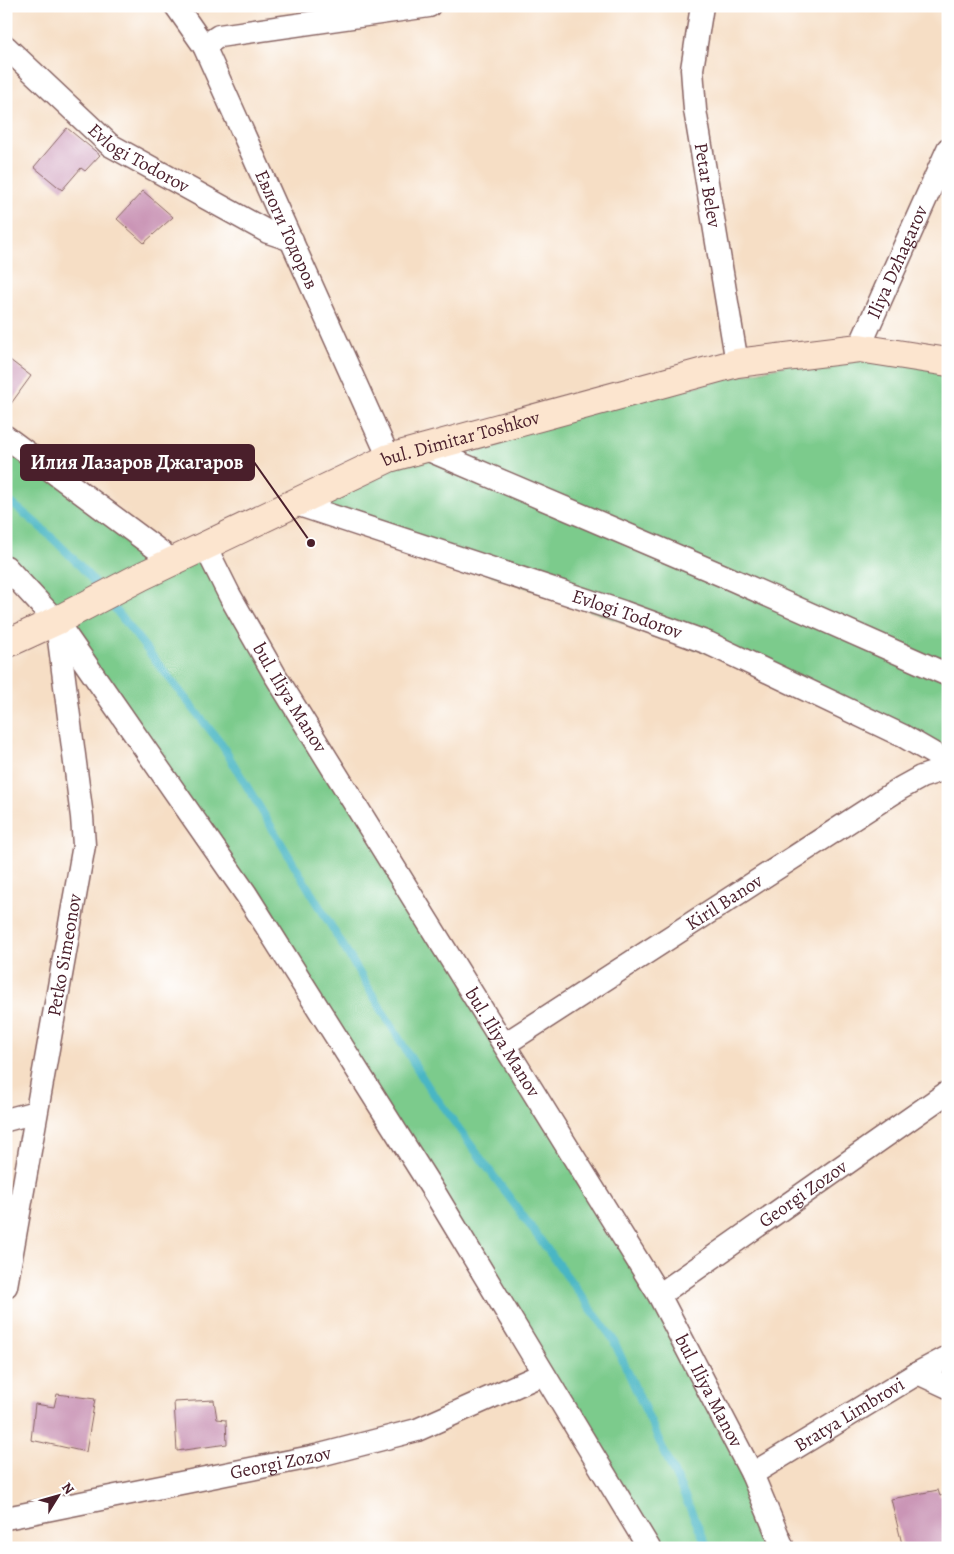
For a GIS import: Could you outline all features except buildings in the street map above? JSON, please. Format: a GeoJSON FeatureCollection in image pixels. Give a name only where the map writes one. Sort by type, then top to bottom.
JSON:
{"type":"FeatureCollection","features":[{"type":"Feature","properties":{"kind":"street","name":"Евлоги Тодоров"},"geometry":{"type":"LineString","coordinates":[[176,6],[204,46],[389,458]]}},
{"type":"Feature","properties":{"kind":"street"},"geometry":{"type":"LineString","coordinates":[[204,46],[219,36],[430,6]]}},
{"type":"Feature","properties":{"kind":"street","name":"Petar Belev"},"geometry":{"type":"LineString","coordinates":[[702,6],[692,69],[695,110],[737,363]]}},
{"type":"Feature","properties":{"kind":"street","name":"Evlogi Todorov"},"geometry":{"type":"LineString","coordinates":[[6,47],[110,146],[268,232],[292,240]]}},
{"type":"Feature","properties":{"kind":"street","name":"Iliya Dzhagarov"},"geometry":{"type":"LineString","coordinates":[[859,348],[948,149]]}},
{"type":"Feature","properties":{"kind":"street","name":"bul. Dimitar Toshkov"},"geometry":{"type":"LineString","coordinates":[[6,644],[142,576],[389,458],[737,363],[859,348],[948,362]]}},
{"type":"Feature","properties":{"kind":"street"},"geometry":{"type":"LineString","coordinates":[[6,437],[173,561]]}},
{"type":"Feature","properties":{"kind":"street"},"geometry":{"type":"LineString","coordinates":[[424,448],[724,576],[948,675]]}},
{"type":"Feature","properties":{"kind":"street","name":"Evlogi Todorov"},"geometry":{"type":"LineString","coordinates":[[293,503],[623,612],[708,643],[903,736],[948,762]]}},
{"type":"Feature","properties":{"kind":"street","name":"bul. Iliya Manov"},"geometry":{"type":"LineString","coordinates":[[205,546],[230,596],[275,675],[660,1295],[752,1474],[783,1548]]}},
{"type":"Feature","properties":{"kind":"street"},"geometry":{"type":"LineString","coordinates":[[6,566],[62,617],[246,894],[436,1195],[649,1548]]}},
{"type":"Feature","properties":{"kind":"street","name":"Petko Simeonov"},"geometry":{"type":"LineString","coordinates":[[6,1286],[84,846],[62,617]]}},
{"type":"Feature","properties":{"kind":"street","name":"Kiril Banov"},"geometry":{"type":"LineString","coordinates":[[505,1044],[900,788],[921,777],[948,768]]}},
{"type":"Feature","properties":{"kind":"street","name":"Georgi Zozov"},"geometry":{"type":"LineString","coordinates":[[660,1295],[948,1092]]}},
{"type":"Feature","properties":{"kind":"street"},"geometry":{"type":"LineString","coordinates":[[6,1120],[36,1112]]}},
{"type":"Feature","properties":{"kind":"street","name":"Bratya Limbrovi"},"geometry":{"type":"LineString","coordinates":[[752,1474],[918,1373],[948,1357]]}},
{"type":"Feature","properties":{"kind":"street"},"geometry":{"type":"LineString","coordinates":[[918,1373],[948,1387]]}},
{"type":"Feature","properties":{"kind":"street","name":"Georgi Zozov"},"geometry":{"type":"LineString","coordinates":[[6,1518],[316,1456],[417,1430],[543,1374]]}},
{"type":"Feature","properties":{"kind":"green space"},"geometry":{"type":"Polygon","coordinates":[[[859,348],[948,362],[948,762],[804,688],[293,503],[389,458],[859,348]]]}},
{"type":"Feature","properties":{"kind":"green space"},"geometry":{"type":"Polygon","coordinates":[[[6,437],[173,561],[205,546],[659,1295],[783,1548],[649,1548],[246,894],[6,567],[6,437]]]}},
{"type":"Feature","properties":{"kind":"waterway"},"geometry":{"type":"LineString","coordinates":[[6,499],[31,519],[81,566],[101,591]]}},
{"type":"Feature","properties":{"kind":"waterway"},"geometry":{"type":"LineString","coordinates":[[108,600],[222,745],[427,1085],[613,1339],[708,1548]]}},
{"type":"Feature","properties":{"kind":"place","name":"Илия Лазаров Джагаров"},"geometry":{"type":"Point","coordinates":[311,543]}}]}
